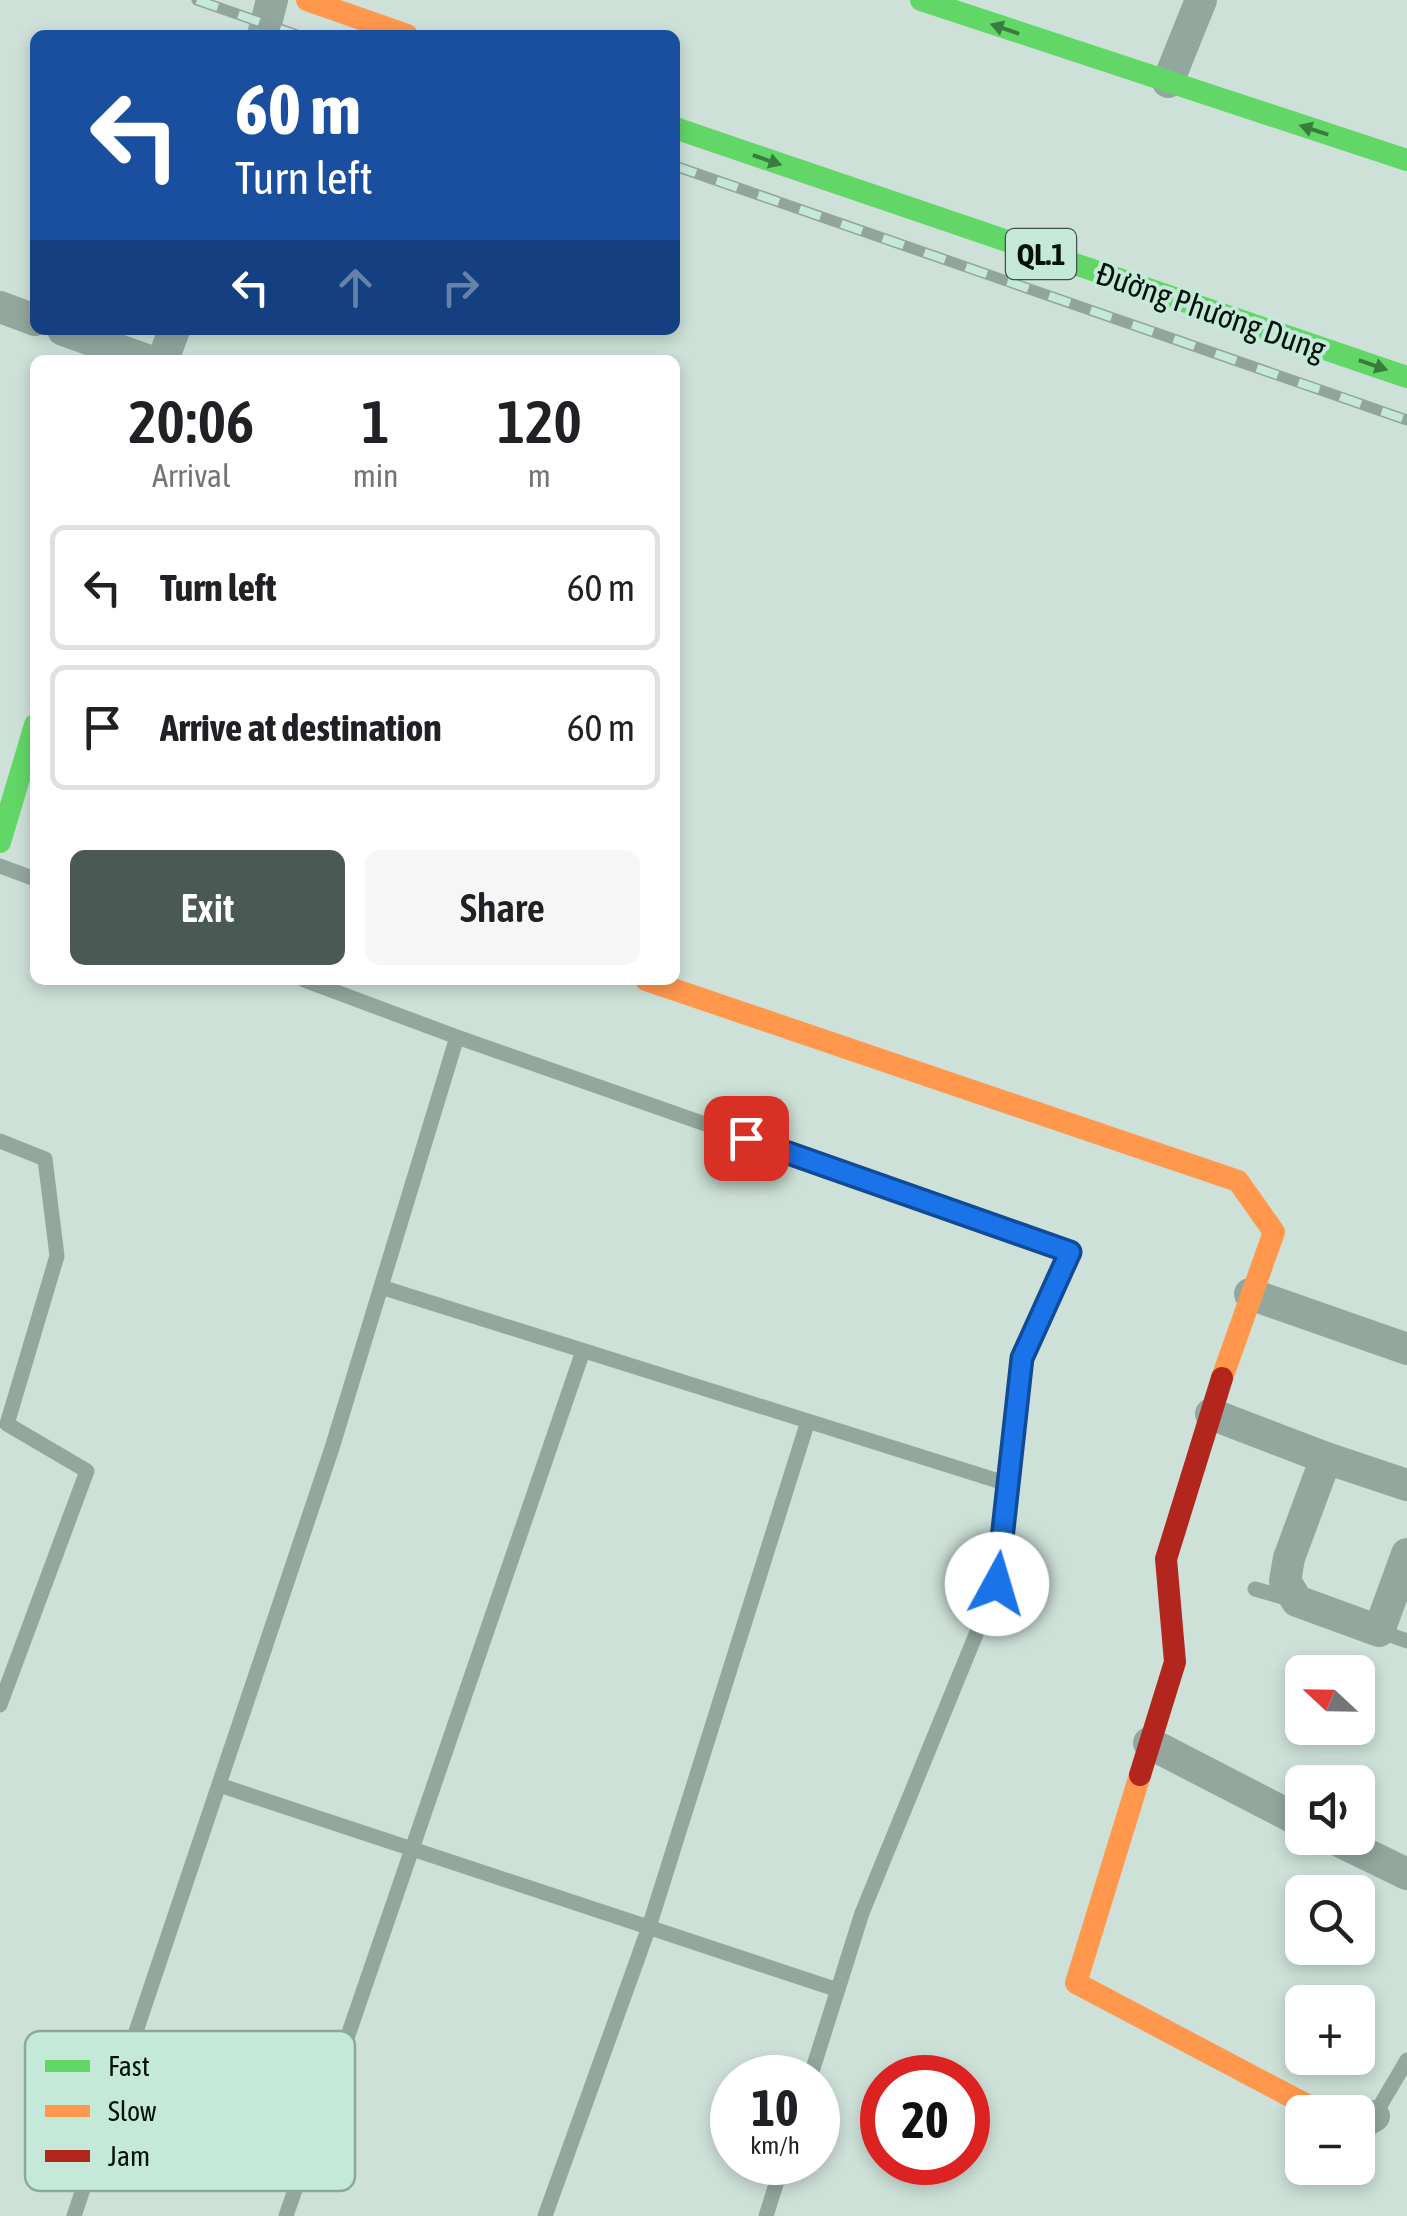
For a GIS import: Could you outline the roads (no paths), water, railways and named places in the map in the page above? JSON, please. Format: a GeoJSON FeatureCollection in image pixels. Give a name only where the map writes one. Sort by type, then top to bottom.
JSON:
{"type":"FeatureCollection","features":[{"type":"Feature","properties":{"kind":"main road"},"geometry":{"type":"LineString","coordinates":[[306,0],[393,30]]}},
{"type":"Feature","properties":{"kind":"main road"},"geometry":{"type":"LineString","coordinates":[[922,0],[1407,160]]}},
{"type":"Feature","properties":{"kind":"main road","name":"Đường Phương Dung"},"geometry":{"type":"LineString","coordinates":[[680,130],[1407,377]]}},
{"type":"Feature","properties":{"kind":"main road"},"geometry":{"type":"LineString","coordinates":[[0,842],[25,736]]}},
{"type":"Feature","properties":{"kind":"main road"},"geometry":{"type":"LineString","coordinates":[[661,985],[1238,1181],[1274,1232],[1250,1294],[1166,1559],[1175,1662],[1076,1982],[1288,2095]]}},
{"type":"Feature","properties":{"kind":"street"},"geometry":{"type":"LineString","coordinates":[[264,30],[272,0]]}},
{"type":"Feature","properties":{"kind":"street"},"geometry":{"type":"LineString","coordinates":[[1168,82],[1201,0]]}},
{"type":"Feature","properties":{"kind":"street"},"geometry":{"type":"LineString","coordinates":[[0,307],[30,318]]}},
{"type":"Feature","properties":{"kind":"street"},"geometry":{"type":"LineString","coordinates":[[78,335],[133,355]]}},
{"type":"Feature","properties":{"kind":"street"},"geometry":{"type":"LineString","coordinates":[[1250,1294],[1407,1349]]}},
{"type":"Feature","properties":{"kind":"street"},"geometry":{"type":"LineString","coordinates":[[1211,1414],[1407,1486]]}},
{"type":"Feature","properties":{"kind":"street"},"geometry":{"type":"LineString","coordinates":[[1326,1458],[1285,1572],[1285,1582],[1297,1601],[1393,1636],[1407,1554]]}},
{"type":"Feature","properties":{"kind":"street"},"geometry":{"type":"LineString","coordinates":[[1150,1743],[1285,1813]]}},
{"type":"Feature","properties":{"kind":"street"},"geometry":{"type":"LineString","coordinates":[[1368,1855],[1407,1874]]}},
{"type":"Feature","properties":{"kind":"lane"},"geometry":{"type":"LineString","coordinates":[[0,866],[30,877]]}},
{"type":"Feature","properties":{"kind":"lane"},"geometry":{"type":"LineString","coordinates":[[317,985],[1070,1252],[1022,1358],[997,1584],[862,1912],[817,2055]]}},
{"type":"Feature","properties":{"kind":"lane"},"geometry":{"type":"LineString","coordinates":[[136,2031],[332,1448],[457,1037]]}},
{"type":"Feature","properties":{"kind":"lane"},"geometry":{"type":"LineString","coordinates":[[0,1141],[45,1159],[58,1256],[7,1424],[87,1471],[0,1705]]}},
{"type":"Feature","properties":{"kind":"lane"},"geometry":{"type":"LineString","coordinates":[[381,1287],[1008,1484]]}},
{"type":"Feature","properties":{"kind":"lane"},"geometry":{"type":"LineString","coordinates":[[349,2031],[584,1350]]}},
{"type":"Feature","properties":{"kind":"lane"},"geometry":{"type":"LineString","coordinates":[[545,2216],[649,1927],[808,1421]]}},
{"type":"Feature","properties":{"kind":"lane"},"geometry":{"type":"LineString","coordinates":[[1255,1590],[1297,1601]]}},
{"type":"Feature","properties":{"kind":"lane"},"geometry":{"type":"LineString","coordinates":[[219,1785],[838,1990]]}},
{"type":"Feature","properties":{"kind":"lane"},"geometry":{"type":"LineString","coordinates":[[1375,2108],[1407,2060]]}},
{"type":"Feature","properties":{"kind":"lane"},"geometry":{"type":"LineString","coordinates":[[766,2216],[776,2185]]}},
{"type":"Feature","properties":{"kind":"lane"},"geometry":{"type":"LineString","coordinates":[[74,2216],[82,2191]]}},
{"type":"Feature","properties":{"kind":"lane"},"geometry":{"type":"LineString","coordinates":[[286,2216],[295,2191]]}},
{"type":"Feature","properties":{"kind":"railway"},"geometry":{"type":"LineString","coordinates":[[197,0],[283,30]]}},
{"type":"Feature","properties":{"kind":"railway"},"geometry":{"type":"LineString","coordinates":[[680,168],[1407,420]]}}]}
